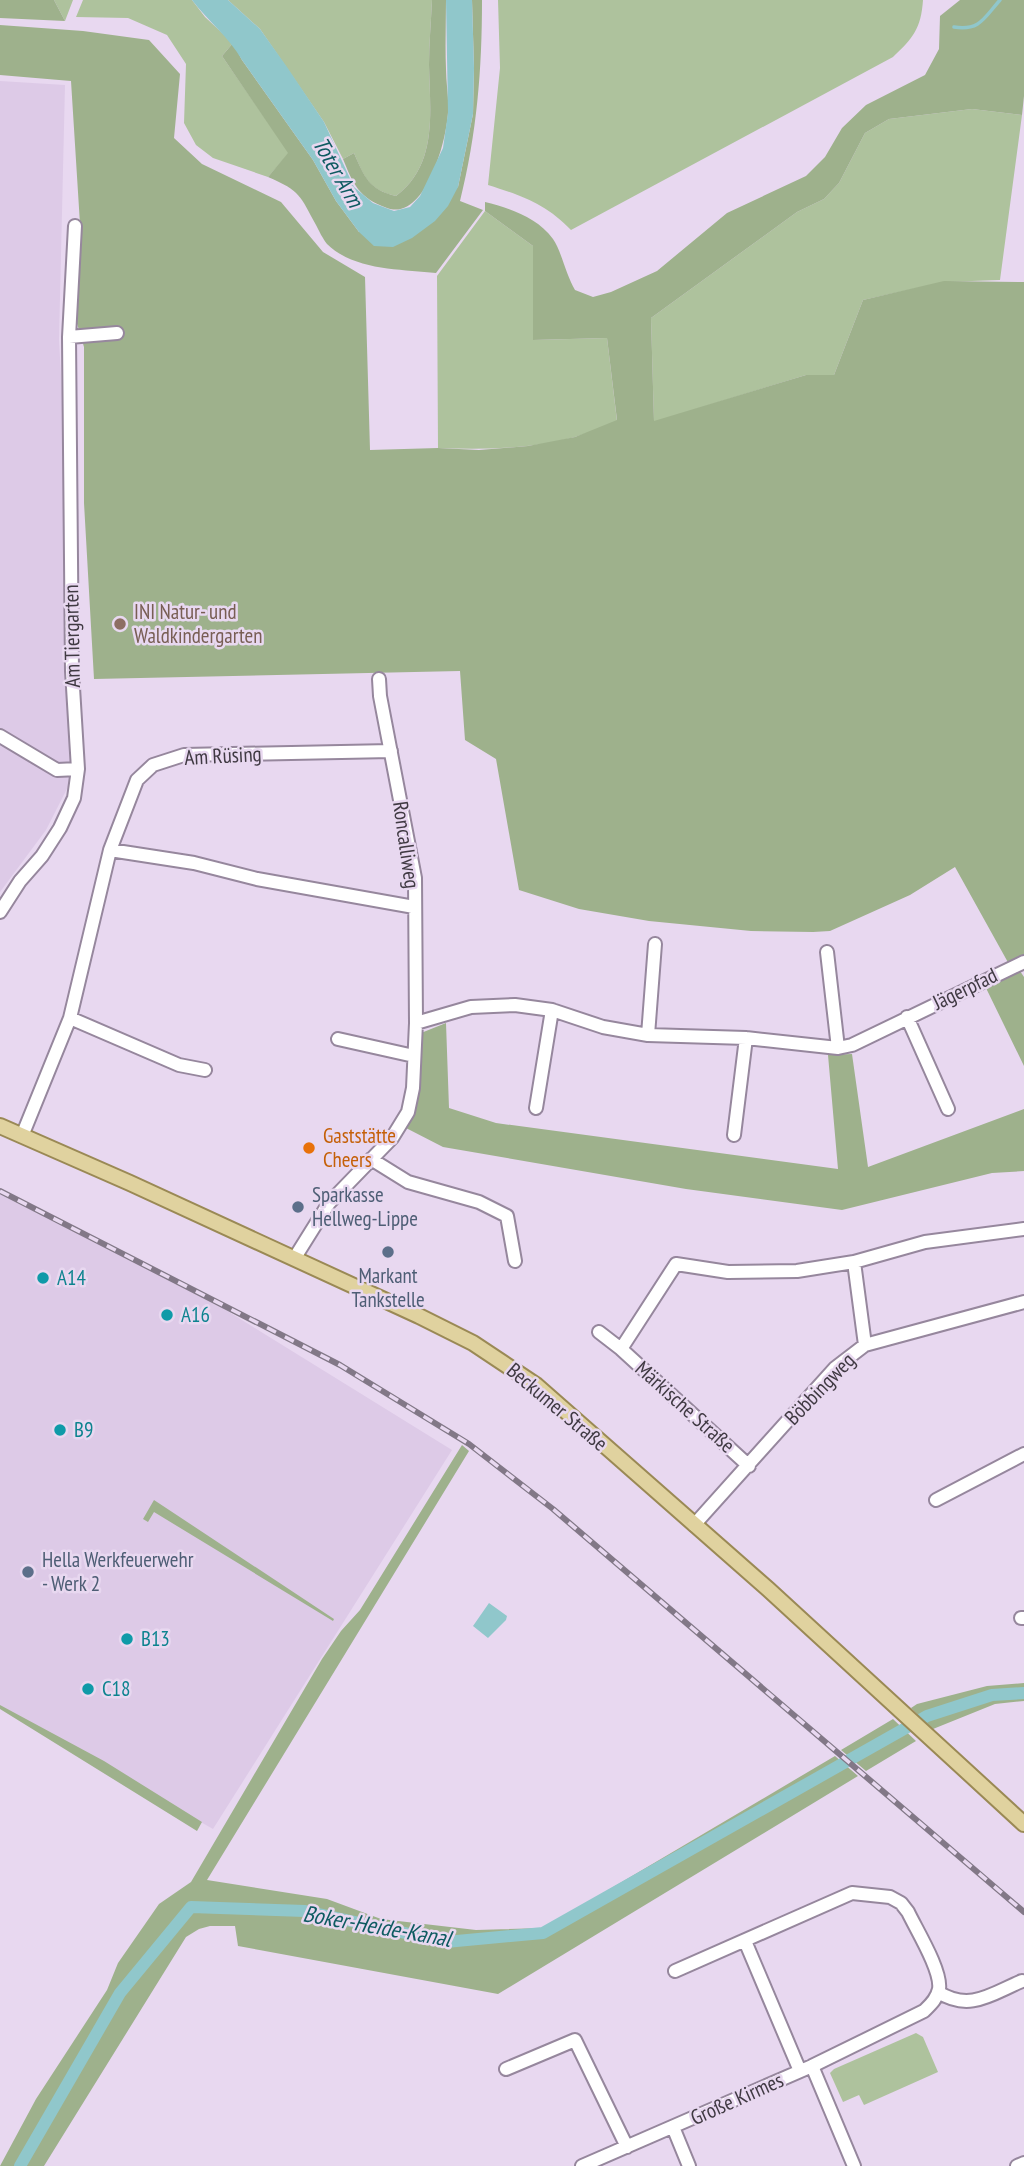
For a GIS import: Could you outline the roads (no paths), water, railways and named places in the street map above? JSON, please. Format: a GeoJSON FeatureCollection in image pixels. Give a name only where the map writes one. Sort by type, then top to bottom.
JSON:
{"type":"FeatureCollection","features":[{"type":"Feature","properties":{"kind":"main road","name":"Beckumer Straße"},"geometry":{"type":"LineString","coordinates":[[0,1126],[419,1316],[502,1360],[536,1385],[694,1525],[1024,1824]]}},
{"type":"Feature","properties":{"kind":"street","name":"Am Tiergarten"},"geometry":{"type":"LineString","coordinates":[[0,912],[60,828],[74,799],[78,769],[72,671],[69,337],[75,226]]}},
{"type":"Feature","properties":{"kind":"street"},"geometry":{"type":"LineString","coordinates":[[69,337],[117,333]]}},
{"type":"Feature","properties":{"kind":"street","name":"Roncalliweg"},"geometry":{"type":"LineString","coordinates":[[294,1259],[329,1203],[392,1138],[408,1112],[413,1088],[416,1023],[415,878],[380,696],[379,678]]}},
{"type":"Feature","properties":{"kind":"street"},"geometry":{"type":"LineString","coordinates":[[0,736],[57,770],[78,769]]}},
{"type":"Feature","properties":{"kind":"street","name":"Am Rüsing"},"geometry":{"type":"LineString","coordinates":[[22,1136],[70,1018],[110,849],[136,780],[153,765],[184,755],[391,751]]}},
{"type":"Feature","properties":{"kind":"street"},"geometry":{"type":"LineString","coordinates":[[110,849],[194,863],[257,879],[414,906]]}},
{"type":"Feature","properties":{"kind":"street"},"geometry":{"type":"LineString","coordinates":[[648,1035],[655,944]]}},
{"type":"Feature","properties":{"kind":"street"},"geometry":{"type":"LineString","coordinates":[[827,952],[838,1048]]}},
{"type":"Feature","properties":{"kind":"street","name":"Jägerpfad"},"geometry":{"type":"LineString","coordinates":[[416,1023],[471,1007],[515,1005],[552,1010],[603,1027],[648,1035],[746,1038],[838,1048],[852,1045],[1024,962]]}},
{"type":"Feature","properties":{"kind":"street"},"geometry":{"type":"LineString","coordinates":[[536,1108],[552,1010]]}},
{"type":"Feature","properties":{"kind":"street","name":"Jägerpfad"},"geometry":{"type":"LineString","coordinates":[[907,1017],[948,1109]]}},
{"type":"Feature","properties":{"kind":"street"},"geometry":{"type":"LineString","coordinates":[[70,1018],[179,1065],[205,1070]]}},
{"type":"Feature","properties":{"kind":"street"},"geometry":{"type":"LineString","coordinates":[[733,1135],[746,1038]]}},
{"type":"Feature","properties":{"kind":"street"},"geometry":{"type":"LineString","coordinates":[[338,1039],[414,1056]]}},
{"type":"Feature","properties":{"kind":"street"},"geometry":{"type":"LineString","coordinates":[[371,1159],[408,1182],[479,1202],[507,1216],[515,1261]]}},
{"type":"Feature","properties":{"kind":"street","name":"Märkische Straße"},"geometry":{"type":"LineString","coordinates":[[621,1349],[676,1264],[728,1272],[797,1271],[854,1262],[925,1242],[1024,1229]]}},
{"type":"Feature","properties":{"kind":"street"},"geometry":{"type":"LineString","coordinates":[[854,1262],[865,1345]]}},
{"type":"Feature","properties":{"kind":"street","name":"Böbbingweg"},"geometry":{"type":"LineString","coordinates":[[694,1525],[835,1368],[865,1345],[1024,1302]]}},
{"type":"Feature","properties":{"kind":"street","name":"Märkische Straße"},"geometry":{"type":"LineString","coordinates":[[598,1332],[621,1349],[749,1465]]}},
{"type":"Feature","properties":{"kind":"street"},"geometry":{"type":"LineString","coordinates":[[936,1500],[1024,1454]]}},
{"type":"Feature","properties":{"kind":"street"},"geometry":{"type":"LineString","coordinates":[[675,1970],[852,1893],[890,1897],[901,1903],[908,1912],[936,1972],[938,1992],[960,2003],[970,2003],[1022,1981]]}},
{"type":"Feature","properties":{"kind":"street","name":"Große Kirmes"},"geometry":{"type":"LineString","coordinates":[[745,1941],[854,2166]]}},
{"type":"Feature","properties":{"kind":"street","name":"Große Kirmes"},"geometry":{"type":"LineString","coordinates":[[689,2166],[673,2127],[806,2068],[923,2011],[933,2002],[938,1992]]}},
{"type":"Feature","properties":{"kind":"street"},"geometry":{"type":"LineString","coordinates":[[506,2069],[575,2040],[627,2147]]}},
{"type":"Feature","properties":{"kind":"street"},"geometry":{"type":"LineString","coordinates":[[582,2166],[673,2127]]}},
{"type":"Feature","properties":{"kind":"street"},"geometry":{"type":"LineString","coordinates":[[1018,2166],[1024,2163]]}},
{"type":"Feature","properties":{"kind":"water","name":"Toter Arm"},"geometry":{"type":"Polygon","coordinates":[[[192,0],[228,0],[260,29],[324,122],[354,187],[373,203],[394,211],[410,207],[420,196],[443,148],[448,113],[446,0],[472,0],[473,114],[458,187],[448,206],[435,221],[412,238],[393,247],[374,246],[359,232],[336,201],[313,160],[237,52],[192,0]]]}},
{"type":"Feature","properties":{"kind":"water"},"geometry":{"type":"Polygon","coordinates":[[[489,1603],[507,1616],[488,1638],[473,1626],[489,1603]]]}},
{"type":"Feature","properties":{"kind":"waterway"},"geometry":{"type":"LineString","coordinates":[[954,27],[976,25],[1000,0]]}},
{"type":"Feature","properties":{"kind":"waterway","name":"Boker-Heide-Kanal"},"geometry":{"type":"LineString","coordinates":[[20,2166],[120,1993],[191,1907],[305,1911],[446,1942],[543,1933],[927,1716],[992,1695],[1024,1693]]}},
{"type":"Feature","properties":{"kind":"railway"},"geometry":{"type":"LineString","coordinates":[[0,1191],[340,1365],[469,1444],[553,1509],[1024,1912]]}},
{"type":"Feature","properties":{"kind":"place","name":"INI Natur- und Waldkindergarten"},"geometry":{"type":"Point","coordinates":[120,624]}},
{"type":"Feature","properties":{"kind":"place","name":"Gaststätte Cheers"},"geometry":{"type":"Point","coordinates":[309,1148]}},
{"type":"Feature","properties":{"kind":"place","name":"Sparkasse Hellweg-Lippe"},"geometry":{"type":"Point","coordinates":[298,1207]}},
{"type":"Feature","properties":{"kind":"place","name":"Markant Tankstelle"},"geometry":{"type":"Point","coordinates":[388,1252]}},
{"type":"Feature","properties":{"kind":"place","name":"A14"},"geometry":{"type":"Point","coordinates":[43,1278]}},
{"type":"Feature","properties":{"kind":"place","name":"A16"},"geometry":{"type":"Point","coordinates":[167,1315]}},
{"type":"Feature","properties":{"kind":"place","name":"B9"},"geometry":{"type":"Point","coordinates":[60,1430]}},
{"type":"Feature","properties":{"kind":"place","name":"Hella Werkfeuerwehr - Werk 2"},"geometry":{"type":"Point","coordinates":[28,1572]}},
{"type":"Feature","properties":{"kind":"place","name":"B13"},"geometry":{"type":"Point","coordinates":[127,1639]}},
{"type":"Feature","properties":{"kind":"place","name":"C18"},"geometry":{"type":"Point","coordinates":[88,1689]}}]}
